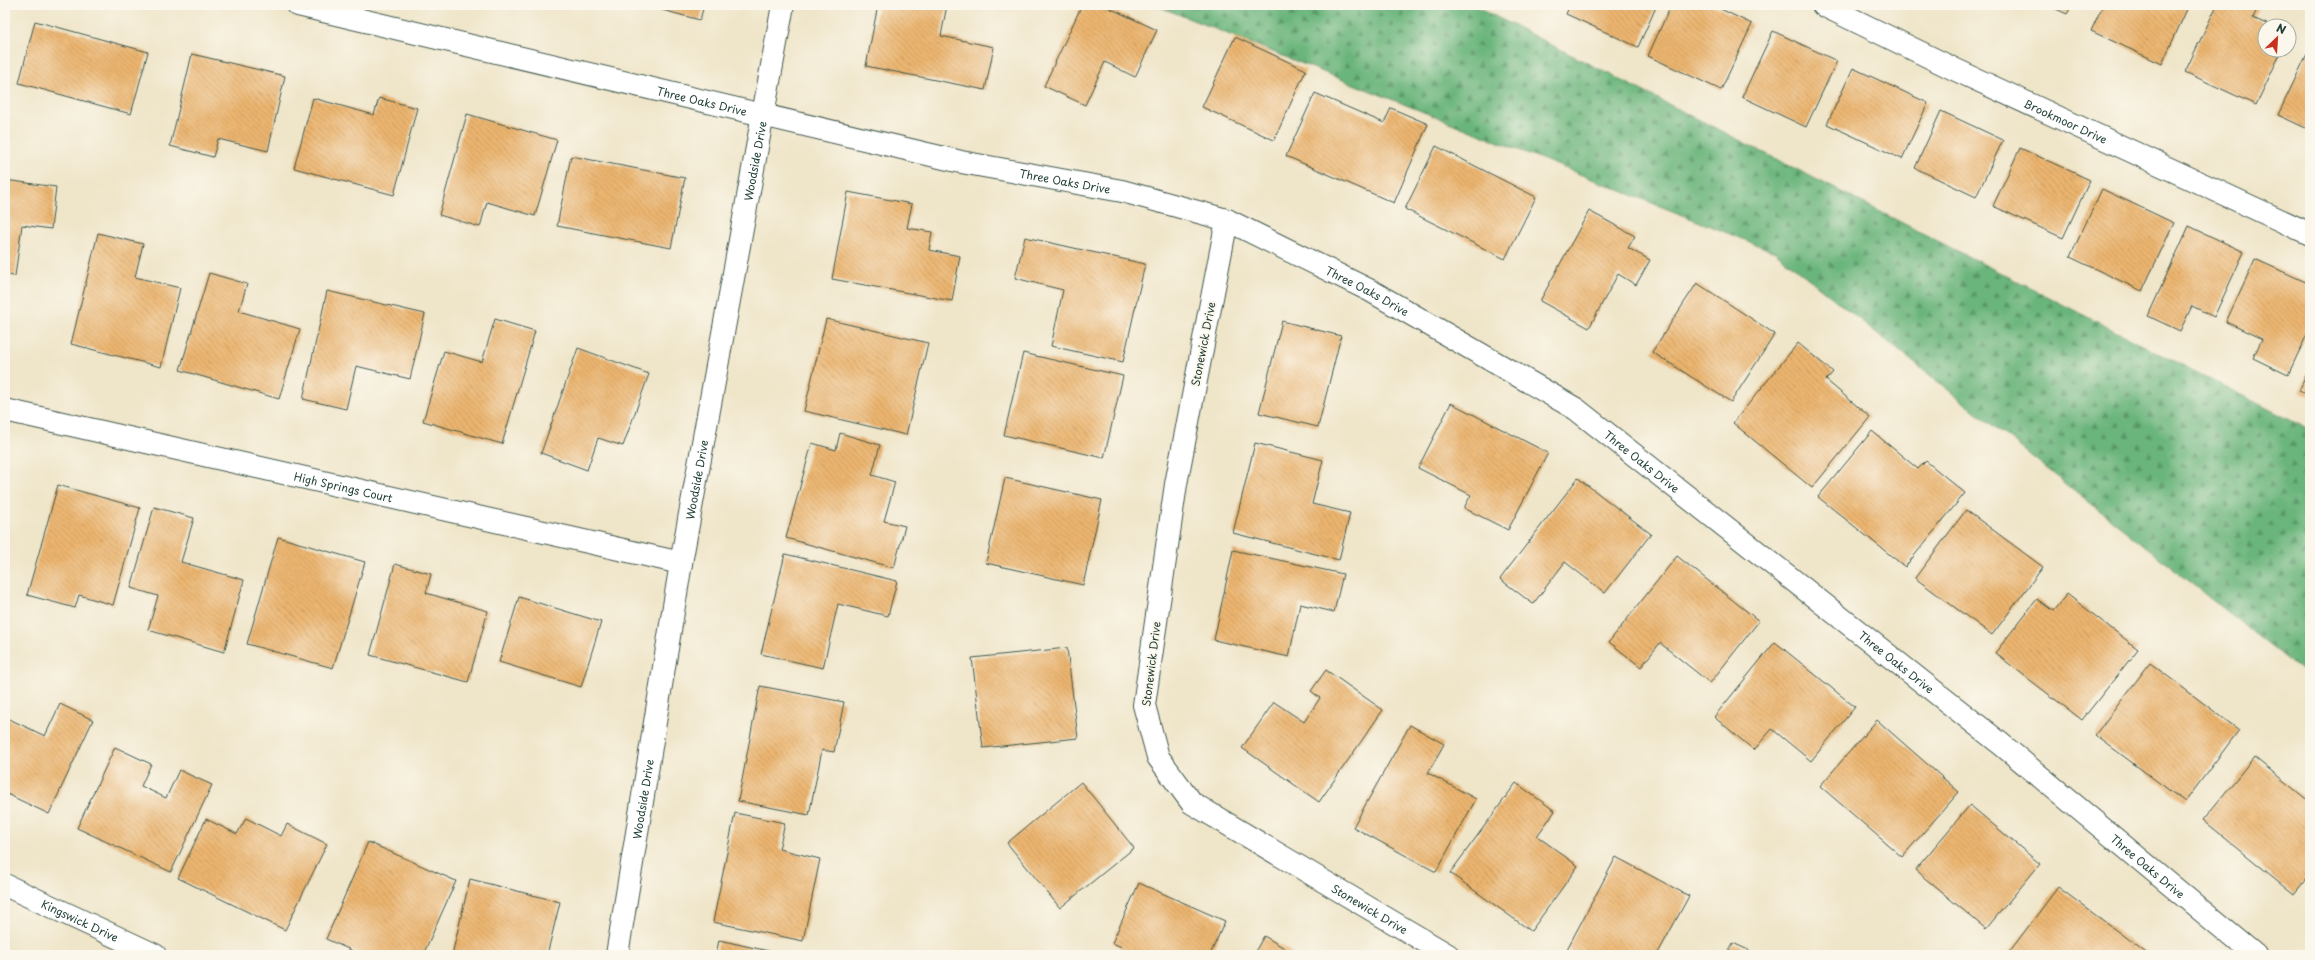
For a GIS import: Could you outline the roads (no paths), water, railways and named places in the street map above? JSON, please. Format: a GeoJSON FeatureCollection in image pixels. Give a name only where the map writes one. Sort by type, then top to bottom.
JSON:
{"type":"FeatureCollection","features":[{"type":"Feature","properties":{"kind":"street","name":"Three Oaks Drive"},"geometry":{"type":"LineString","coordinates":[[298,5],[961,162],[1122,191],[1227,220],[1371,291],[1576,409],[2001,744],[2255,955]]}},
{"type":"Feature","properties":{"kind":"street","name":"Woodside Drive"},"geometry":{"type":"LineString","coordinates":[[617,955],[681,563],[783,5]]}},
{"type":"Feature","properties":{"kind":"street","name":"Brookmoor Drive"},"geometry":{"type":"LineString","coordinates":[[1823,5],[1956,70],[2310,234]]}},
{"type":"Feature","properties":{"kind":"street","name":"Stonewick Drive"},"geometry":{"type":"LineString","coordinates":[[1227,220],[1176,484],[1144,705],[1158,757],[1192,803],[1448,955]]}},
{"type":"Feature","properties":{"kind":"street","name":"High Springs Court"},"geometry":{"type":"LineString","coordinates":[[5,410],[681,563]]}},
{"type":"Feature","properties":{"kind":"street","name":"Kingswick Drive"},"geometry":{"type":"LineString","coordinates":[[5,885],[155,955]]}}]}
